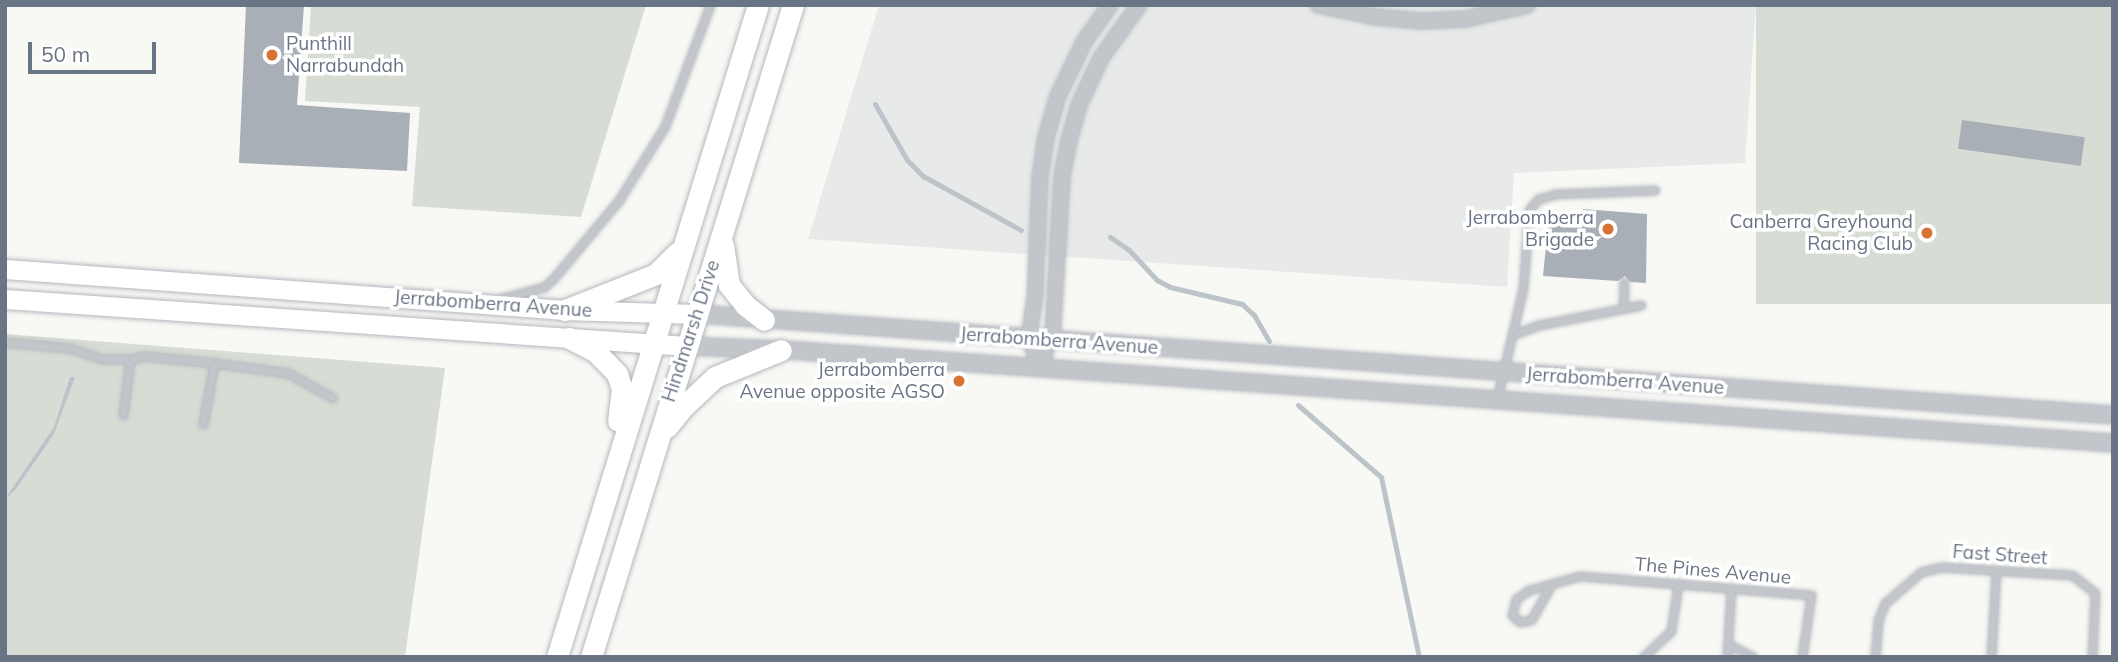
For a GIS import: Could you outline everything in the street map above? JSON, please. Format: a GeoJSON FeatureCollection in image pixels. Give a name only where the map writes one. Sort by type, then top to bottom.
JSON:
{"type":"FeatureCollection","features":[{"type":"Feature","properties":{"kind":"main road","name":"Hindmarsh Drive"},"geometry":{"type":"LineString","coordinates":[[557,657],[758,5]]}},
{"type":"Feature","properties":{"kind":"main road","name":"Hindmarsh Drive"},"geometry":{"type":"LineString","coordinates":[[591,657],[793,5]]}},
{"type":"Feature","properties":{"kind":"main road"},"geometry":{"type":"LineString","coordinates":[[721,236],[729,285],[746,305],[764,320]]}},
{"type":"Feature","properties":{"kind":"main road"},"geometry":{"type":"LineString","coordinates":[[565,310],[656,274],[681,248]]}},
{"type":"Feature","properties":{"kind":"main road","name":"Jerrabomberra Avenue"},"geometry":{"type":"LineString","coordinates":[[5,269],[161,283],[565,310],[697,314]]}},
{"type":"Feature","properties":{"kind":"main road"},"geometry":{"type":"LineString","coordinates":[[127,306],[161,283],[191,311]]}},
{"type":"Feature","properties":{"kind":"main road","name":"Jerrabomberra Avenue"},"geometry":{"type":"LineString","coordinates":[[5,299],[687,346]]}},
{"type":"Feature","properties":{"kind":"main road"},"geometry":{"type":"LineString","coordinates":[[569,338],[605,359],[617,374],[622,389],[599,519]]}},
{"type":"Feature","properties":{"kind":"main road"},"geometry":{"type":"LineString","coordinates":[[653,452],[684,405],[702,388],[729,370],[781,350]]}},
{"type":"Feature","properties":{"kind":"street"},"geometry":{"type":"LineString","coordinates":[[1040,368],[1029,338],[1035,296],[1040,177],[1046,137],[1058,96],[1084,42],[1110,5]]}},
{"type":"Feature","properties":{"kind":"street"},"geometry":{"type":"LineString","coordinates":[[1040,368],[1051,340],[1062,176],[1068,144],[1079,105],[1101,58],[1139,5]]}},
{"type":"Feature","properties":{"kind":"street"},"geometry":{"type":"LineString","coordinates":[[1318,5],[1363,16],[1422,21],[1466,19],[1527,5]]}},
{"type":"Feature","properties":{"kind":"street","name":"Jerrabomberra Avenue"},"geometry":{"type":"LineString","coordinates":[[697,314],[2113,415]]}},
{"type":"Feature","properties":{"kind":"street"},"geometry":{"type":"LineString","coordinates":[[1089,372],[1091,343]]}},
{"type":"Feature","properties":{"kind":"street","name":"Jerrabomberra Avenue"},"geometry":{"type":"LineString","coordinates":[[687,346],[781,350],[2113,443]]}},
{"type":"Feature","properties":{"kind":"lane"},"geometry":{"type":"LineString","coordinates":[[481,303],[544,287],[589,239],[619,200],[665,126],[710,5]]}},
{"type":"Feature","properties":{"kind":"lane"},"geometry":{"type":"LineString","coordinates":[[1497,400],[1515,334],[1523,288],[1529,211],[1538,199],[1555,194],[1655,190]]}},
{"type":"Feature","properties":{"kind":"lane"},"geometry":{"type":"LineString","coordinates":[[1623,309],[1624,282]]}},
{"type":"Feature","properties":{"kind":"lane"},"geometry":{"type":"LineString","coordinates":[[1515,334],[1539,325],[1641,306]]}},
{"type":"Feature","properties":{"kind":"lane"},"geometry":{"type":"LineString","coordinates":[[5,342],[70,348],[103,359],[145,356],[288,373],[333,398]]}},
{"type":"Feature","properties":{"kind":"lane"},"geometry":{"type":"LineString","coordinates":[[122,415],[130,359]]}},
{"type":"Feature","properties":{"kind":"lane"},"geometry":{"type":"LineString","coordinates":[[203,424],[214,363]]}},
{"type":"Feature","properties":{"kind":"lane","name":"Fast Street"},"geometry":{"type":"LineString","coordinates":[[1875,657],[1878,620],[1885,603],[1922,572],[1941,567],[2072,575],[2095,593],[2092,657]]}},
{"type":"Feature","properties":{"kind":"lane"},"geometry":{"type":"LineString","coordinates":[[1991,657],[1996,570]]}},
{"type":"Feature","properties":{"kind":"lane","name":"The Pines Avenue"},"geometry":{"type":"LineString","coordinates":[[1550,585],[1531,620],[1520,622],[1512,615],[1516,600],[1529,590],[1580,576],[1811,595],[1802,657]]}},
{"type":"Feature","properties":{"kind":"lane"},"geometry":{"type":"LineString","coordinates":[[1643,657],[1671,631],[1678,584]]}},
{"type":"Feature","properties":{"kind":"lane"},"geometry":{"type":"LineString","coordinates":[[1727,657],[1730,645],[1731,588]]}},
{"type":"Feature","properties":{"kind":"lane"},"geometry":{"type":"LineString","coordinates":[[1730,645],[1753,657]]}},
{"type":"Feature","properties":{"kind":"shaded area"},"geometry":{"type":"Polygon","coordinates":[[[311,5],[646,5],[581,217],[412,206],[420,107],[305,101],[311,5]]]}},
{"type":"Feature","properties":{"kind":"shaded area"},"geometry":{"type":"Polygon","coordinates":[[[879,5],[1756,5],[1745,163],[1514,173],[1507,287],[808,239],[879,5]]]}},
{"type":"Feature","properties":{"kind":"shaded area","name":"Canberra Greyhound Racing Club"},"geometry":{"type":"Polygon","coordinates":[[[1756,5],[2113,5],[2113,304],[1756,304],[1756,5]]]}},
{"type":"Feature","properties":{"kind":"shaded area"},"geometry":{"type":"Polygon","coordinates":[[[5,334],[445,368],[405,657],[5,657],[5,334]]]}},
{"type":"Feature","properties":{"kind":"shaded area"},"geometry":{"type":"Polygon","coordinates":[[[70,377],[75,377],[54,434],[16,489],[5,499],[54,427],[70,377]]]}},
{"type":"Feature","properties":{"kind":"building","name":"Punthill Narrabundah"},"geometry":{"type":"Polygon","coordinates":[[[246,5],[304,5],[297,105],[410,113],[407,171],[239,163],[246,5]]]}},
{"type":"Feature","properties":{"kind":"building"},"geometry":{"type":"Polygon","coordinates":[[[1962,120],[2085,137],[2081,166],[1958,149],[1962,120]]]}},
{"type":"Feature","properties":{"kind":"building"},"geometry":{"type":"Polygon","coordinates":[[[1583,209],[1647,214],[1646,283],[1630,282],[1625,276],[1618,281],[1543,276],[1549,217],[1582,220],[1583,209]]]}},
{"type":"Feature","properties":{"kind":"waterway"},"geometry":{"type":"LineString","coordinates":[[875,104],[907,160],[923,176],[1021,230]]}},
{"type":"Feature","properties":{"kind":"waterway"},"geometry":{"type":"LineString","coordinates":[[1110,237],[1129,250],[1157,280],[1170,287],[1242,304],[1254,315],[1269,341]]}},
{"type":"Feature","properties":{"kind":"waterway"},"geometry":{"type":"LineString","coordinates":[[1298,405],[1381,477],[1419,657]]}},
{"type":"Feature","properties":{"kind":"place","name":"Punthill Narrabundah"},"geometry":{"type":"Point","coordinates":[272,55]}},
{"type":"Feature","properties":{"kind":"place","name":"Jerrabomberra Brigade"},"geometry":{"type":"Point","coordinates":[1608,229]}},
{"type":"Feature","properties":{"kind":"place","name":"Canberra Greyhound Racing Club"},"geometry":{"type":"Point","coordinates":[1927,233]}},
{"type":"Feature","properties":{"kind":"place","name":"Jerrabomberra Avenue opposite AGSO"},"geometry":{"type":"Point","coordinates":[959,381]}}]}
